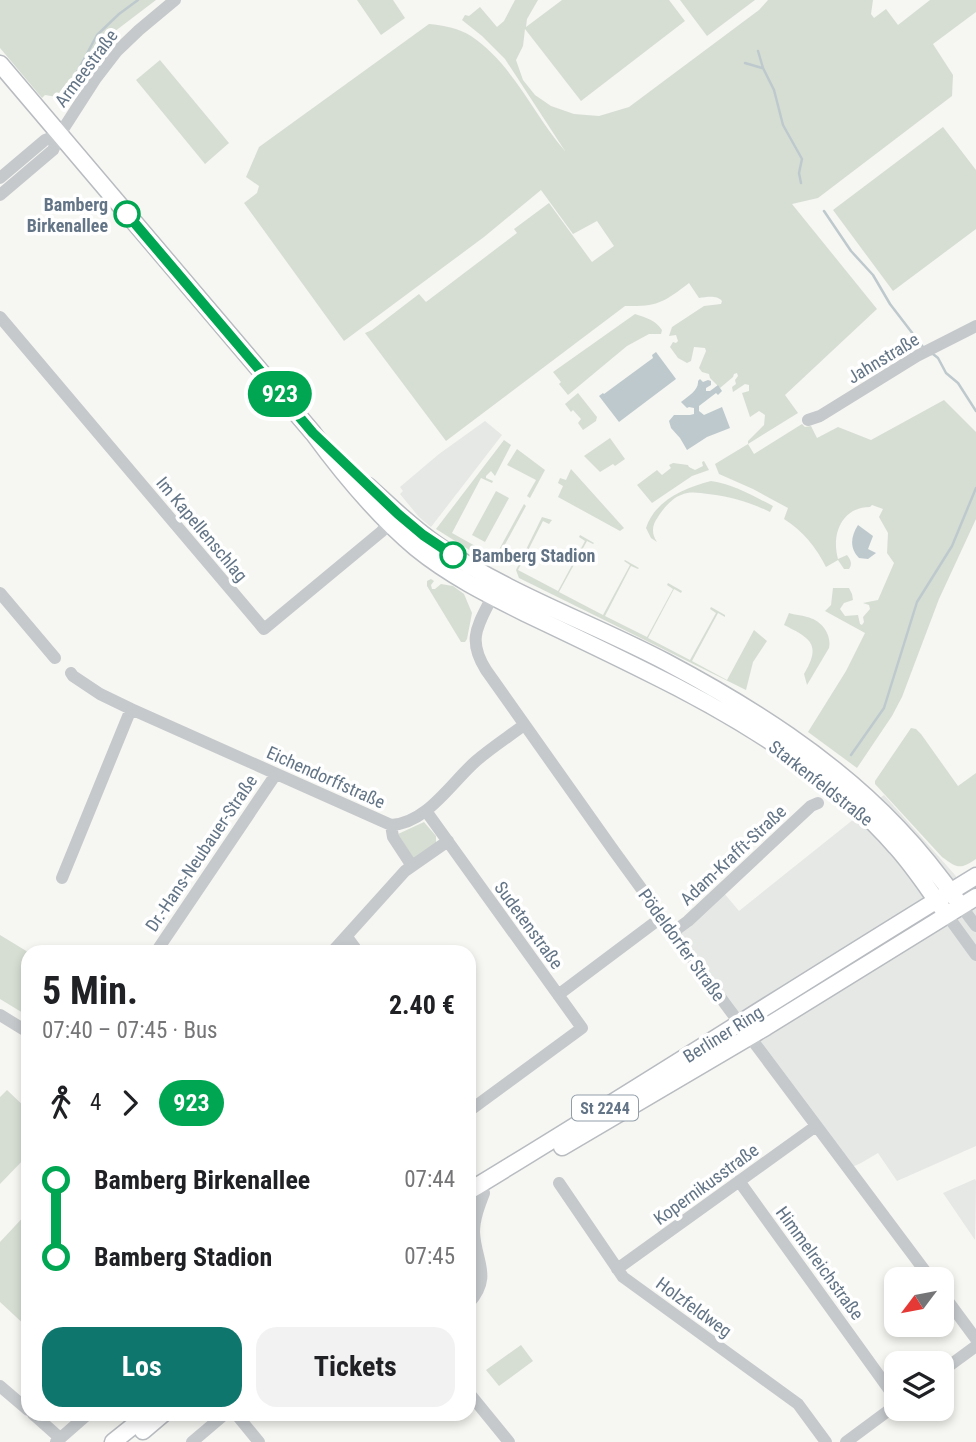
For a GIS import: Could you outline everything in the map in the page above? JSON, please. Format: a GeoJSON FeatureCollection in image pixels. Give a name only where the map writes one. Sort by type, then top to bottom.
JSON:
{"type":"FeatureCollection","features":[{"type":"Feature","properties":{"kind":"main road"},"geometry":{"type":"LineString","coordinates":[[0,64],[313,433],[332,459],[432,559],[492,597]]}},
{"type":"Feature","properties":{"kind":"main road"},"geometry":{"type":"LineString","coordinates":[[394,519],[500,581]]}},
{"type":"Feature","properties":{"kind":"main road","name":"Starkenfeldstraße"},"geometry":{"type":"LineString","coordinates":[[500,581],[669,664],[790,737],[843,778],[897,827],[961,906]]}},
{"type":"Feature","properties":{"kind":"main road","name":"Starkenfeldstraße"},"geometry":{"type":"LineString","coordinates":[[492,597],[661,679],[712,706],[769,742],[840,793],[896,847],[947,915]]}},
{"type":"Feature","properties":{"kind":"main road"},"geometry":{"type":"LineString","coordinates":[[661,679],[669,664]]}},
{"type":"Feature","properties":{"kind":"main road","name":"Berliner Ring"},"geometry":{"type":"LineString","coordinates":[[477,1192],[976,876]]}},
{"type":"Feature","properties":{"kind":"main road","name":"Berliner Ring"},"geometry":{"type":"LineString","coordinates":[[477,1192],[750,1037],[976,897]]}},
{"type":"Feature","properties":{"kind":"main road"},"geometry":{"type":"LineString","coordinates":[[113,1442],[139,1421]]}},
{"type":"Feature","properties":{"kind":"main road"},"geometry":{"type":"LineString","coordinates":[[131,1442],[155,1421]]}},
{"type":"Feature","properties":{"kind":"street","name":"Armeestraße"},"geometry":{"type":"LineString","coordinates":[[0,195],[53,150],[60,134],[96,78],[116,52],[175,0]]}},
{"type":"Feature","properties":{"kind":"street"},"geometry":{"type":"LineString","coordinates":[[0,178],[45,140],[60,134]]}},
{"type":"Feature","properties":{"kind":"street","name":"Im Kapellenschlag"},"geometry":{"type":"LineString","coordinates":[[0,317],[264,629],[394,519]]}},
{"type":"Feature","properties":{"kind":"street","name":"Jahnstraße"},"geometry":{"type":"LineString","coordinates":[[808,420],[820,416],[920,354],[976,326]]}},
{"type":"Feature","properties":{"kind":"street","name":"Pödeldorfer Straße"},"geometry":{"type":"LineString","coordinates":[[500,581],[477,629],[476,647],[481,662],[662,917],[922,1267]]}},
{"type":"Feature","properties":{"kind":"street"},"geometry":{"type":"LineString","coordinates":[[0,593],[55,658]]}},
{"type":"Feature","properties":{"kind":"street","name":"Eichendorffstraße"},"geometry":{"type":"LineString","coordinates":[[71,673],[100,694],[131,709],[391,825],[407,823],[426,811],[474,763],[524,725]]}},
{"type":"Feature","properties":{"kind":"street"},"geometry":{"type":"LineString","coordinates":[[62,878],[131,709]]}},
{"type":"Feature","properties":{"kind":"street","name":"Dr.-Hans-Neubauer-Straße"},"geometry":{"type":"LineString","coordinates":[[161,945],[276,774]]}},
{"type":"Feature","properties":{"kind":"street","name":"Adam-Krafft-Straße"},"geometry":{"type":"LineString","coordinates":[[673,932],[817,803]]}},
{"type":"Feature","properties":{"kind":"street","name":"Sudetenstraße"},"geometry":{"type":"LineString","coordinates":[[426,811],[582,1028],[476,1105]]}},
{"type":"Feature","properties":{"kind":"street"},"geometry":{"type":"LineString","coordinates":[[391,825],[393,837],[412,866]]}},
{"type":"Feature","properties":{"kind":"street"},"geometry":{"type":"LineString","coordinates":[[339,945],[405,871],[448,841]]}},
{"type":"Feature","properties":{"kind":"street","name":"Starkenfeldstraße"},"geometry":{"type":"LineString","coordinates":[[961,906],[976,926]]}},
{"type":"Feature","properties":{"kind":"street","name":"Starkenfeldstraße"},"geometry":{"type":"LineString","coordinates":[[947,915],[976,955]]}},
{"type":"Feature","properties":{"kind":"street"},"geometry":{"type":"LineString","coordinates":[[558,995],[662,917]]}},
{"type":"Feature","properties":{"kind":"street"},"geometry":{"type":"LineString","coordinates":[[347,937],[353,945]]}},
{"type":"Feature","properties":{"kind":"street"},"geometry":{"type":"LineString","coordinates":[[0,1015],[21,1028]]}},
{"type":"Feature","properties":{"kind":"street","name":"Kopernikusstraße"},"geometry":{"type":"LineString","coordinates":[[617,1269],[816,1126]]}},
{"type":"Feature","properties":{"kind":"street","name":"Himmelreichstraße"},"geometry":{"type":"LineString","coordinates":[[739,1181],[884,1382]]}},
{"type":"Feature","properties":{"kind":"street","name":"Holzfeldweg"},"geometry":{"type":"LineString","coordinates":[[559,1184],[617,1269],[632,1284],[798,1404],[826,1442]]}},
{"type":"Feature","properties":{"kind":"street"},"geometry":{"type":"LineString","coordinates":[[476,1218],[477,1192]]}},
{"type":"Feature","properties":{"kind":"street"},"geometry":{"type":"LineString","coordinates":[[476,1253],[481,1262],[481,1283],[476,1294]]}},
{"type":"Feature","properties":{"kind":"street"},"geometry":{"type":"LineString","coordinates":[[954,1309],[976,1339]]}},
{"type":"Feature","properties":{"kind":"street"},"geometry":{"type":"LineString","coordinates":[[954,1362],[976,1346]]}},
{"type":"Feature","properties":{"kind":"street"},"geometry":{"type":"LineString","coordinates":[[0,1386],[21,1404]]}},
{"type":"Feature","properties":{"kind":"street"},"geometry":{"type":"LineString","coordinates":[[476,1402],[509,1442]]}},
{"type":"Feature","properties":{"kind":"street"},"geometry":{"type":"LineString","coordinates":[[846,1442],[884,1414]]}},
{"type":"Feature","properties":{"kind":"street"},"geometry":{"type":"LineString","coordinates":[[40,1421],[58,1440],[80,1421]]}},
{"type":"Feature","properties":{"kind":"street"},"geometry":{"type":"LineString","coordinates":[[192,1442],[217,1421]]}},
{"type":"Feature","properties":{"kind":"street"},"geometry":{"type":"LineString","coordinates":[[242,1421],[259,1442]]}},
{"type":"Feature","properties":{"kind":"shaded area"},"geometry":{"type":"Polygon","coordinates":[[[0,0],[156,0],[110,35],[72,87],[57,97],[45,95],[42,98],[0,48],[0,0]]]}},
{"type":"Feature","properties":{"kind":"shaded area"},"geometry":{"type":"Polygon","coordinates":[[[357,0],[393,0],[405,18],[381,35],[357,0]]]}},
{"type":"Feature","properties":{"kind":"shaded area"},"geometry":{"type":"Polygon","coordinates":[[[515,0],[538,0],[527,19],[526,27],[562,0],[669,0],[685,21],[581,101],[525,29],[523,46],[516,60],[523,80],[535,95],[551,106],[574,114],[599,116],[629,107],[759,10],[768,0],[873,0],[871,14],[874,18],[886,9],[898,25],[930,0],[976,0],[976,12],[933,44],[953,75],[952,96],[818,198],[792,204],[877,309],[785,395],[798,413],[748,444],[764,425],[765,415],[759,411],[750,417],[742,393],[749,391],[749,385],[745,384],[733,392],[737,373],[720,388],[709,374],[699,368],[705,348],[694,347],[691,361],[687,363],[678,358],[670,347],[673,342],[678,341],[676,335],[669,336],[672,327],[704,306],[721,304],[722,301],[715,297],[699,298],[689,283],[660,302],[645,306],[625,306],[446,441],[365,333],[419,294],[426,302],[517,233],[514,229],[549,203],[592,262],[614,246],[597,221],[573,234],[541,190],[484,237],[344,341],[244,203],[257,193],[259,186],[246,177],[259,147],[429,24],[461,31],[486,47],[511,75],[565,151],[505,59],[462,20],[465,15],[469,16],[480,7],[497,27],[504,21],[515,0]]]}},
{"type":"Feature","properties":{"kind":"shaded area"},"geometry":{"type":"Polygon","coordinates":[[[680,0],[755,0],[707,36],[680,0]]]}},
{"type":"Feature","properties":{"kind":"shaded area"},"geometry":{"type":"Polygon","coordinates":[[[160,60],[229,143],[205,164],[136,80],[160,60]]]}},
{"type":"Feature","properties":{"kind":"shaded area"},"geometry":{"type":"Polygon","coordinates":[[[943,127],[976,170],[976,229],[893,291],[833,210],[943,127]]]}},
{"type":"Feature","properties":{"kind":"shaded area"},"geometry":{"type":"Polygon","coordinates":[[[635,314],[657,324],[662,330],[661,334],[649,334],[627,346],[568,395],[553,372],[635,314]]]}},
{"type":"Feature","properties":{"kind":"shaded area"},"geometry":{"type":"Polygon","coordinates":[[[656,352],[676,379],[619,422],[599,396],[653,358],[652,355],[656,352]]]}},
{"type":"Feature","properties":{"kind":"shaded area"},"geometry":{"type":"Polygon","coordinates":[[[700,379],[703,382],[711,381],[706,391],[718,385],[722,391],[699,406],[699,411],[704,415],[722,407],[730,428],[707,437],[687,450],[669,421],[674,415],[694,414],[694,408],[687,408],[681,402],[695,390],[700,379]]]}},
{"type":"Feature","properties":{"kind":"shaded area"},"geometry":{"type":"Polygon","coordinates":[[[578,393],[597,417],[596,421],[583,430],[578,423],[581,419],[565,404],[578,393]]]}},
{"type":"Feature","properties":{"kind":"shaded area"},"geometry":{"type":"Polygon","coordinates":[[[944,400],[976,432],[976,519],[939,599],[902,697],[857,768],[808,732],[846,671],[865,633],[825,611],[831,605],[833,588],[849,588],[853,600],[844,603],[840,609],[845,616],[858,615],[862,625],[863,617],[870,609],[869,605],[863,603],[878,600],[894,563],[887,553],[888,533],[879,517],[883,509],[872,505],[860,508],[846,517],[838,532],[836,550],[838,559],[847,555],[851,561],[850,567],[844,569],[838,560],[826,567],[808,540],[784,519],[788,508],[719,474],[715,464],[748,444],[754,454],[802,424],[805,427],[811,426],[817,438],[838,427],[871,440],[944,400]]]}},
{"type":"Feature","properties":{"kind":"shaded area"},"geometry":{"type":"Polygon","coordinates":[[[485,421],[502,435],[431,527],[400,494],[403,491],[400,487],[439,454],[485,421]]]}},
{"type":"Feature","properties":{"kind":"shaded area"},"geometry":{"type":"Polygon","coordinates":[[[610,438],[625,459],[600,472],[584,456],[610,438]]]}},
{"type":"Feature","properties":{"kind":"shaded area"},"geometry":{"type":"Polygon","coordinates":[[[504,440],[511,445],[495,476],[491,471],[486,476],[492,483],[481,478],[452,533],[495,557],[524,504],[526,506],[497,559],[492,562],[436,529],[504,440]]]}},
{"type":"Feature","properties":{"kind":"shaded area"},"geometry":{"type":"Polygon","coordinates":[[[517,449],[545,470],[530,498],[527,496],[536,480],[507,465],[517,449]]]}},
{"type":"Feature","properties":{"kind":"shaded area"},"geometry":{"type":"Polygon","coordinates":[[[704,461],[709,470],[692,476],[652,503],[637,485],[657,470],[662,475],[673,463],[688,465],[695,470],[703,466],[704,461]]]}},
{"type":"Feature","properties":{"kind":"shaded area"},"geometry":{"type":"Polygon","coordinates":[[[571,469],[624,528],[620,531],[558,497],[563,486],[558,483],[560,478],[566,480],[571,469]]]}},
{"type":"Feature","properties":{"kind":"shaded area"},"geometry":{"type":"Polygon","coordinates":[[[711,481],[735,488],[773,506],[770,512],[725,497],[684,494],[674,499],[662,511],[653,526],[657,542],[651,538],[646,528],[656,510],[681,492],[711,481]]]}},
{"type":"Feature","properties":{"kind":"shaded area"},"geometry":{"type":"Polygon","coordinates":[[[496,491],[509,498],[485,542],[472,535],[496,491]]]}},
{"type":"Feature","properties":{"kind":"shaded area"},"geometry":{"type":"Polygon","coordinates":[[[542,517],[552,520],[549,524],[543,521],[518,570],[558,591],[585,541],[580,535],[594,543],[587,541],[559,592],[603,615],[630,565],[625,560],[639,568],[631,566],[605,616],[647,637],[673,589],[668,583],[682,591],[681,593],[674,589],[648,638],[690,660],[716,613],[711,607],[725,617],[718,613],[692,661],[727,680],[754,630],[767,641],[753,662],[746,690],[519,578],[516,570],[542,517]]]}},
{"type":"Feature","properties":{"kind":"shaded area"},"geometry":{"type":"Polygon","coordinates":[[[858,525],[873,536],[868,549],[876,553],[868,559],[859,558],[852,546],[858,525]]]}},
{"type":"Feature","properties":{"kind":"shaded area"},"geometry":{"type":"Polygon","coordinates":[[[427,581],[434,581],[432,589],[441,584],[453,586],[464,594],[472,613],[465,642],[461,642],[427,586],[427,581]]]}},
{"type":"Feature","properties":{"kind":"shaded area"},"geometry":{"type":"Polygon","coordinates":[[[789,613],[817,621],[829,638],[829,648],[807,685],[804,674],[812,656],[812,649],[806,638],[784,625],[789,613]]]}},
{"type":"Feature","properties":{"kind":"shaded area"},"geometry":{"type":"Polygon","coordinates":[[[911,728],[921,734],[958,786],[976,773],[976,859],[966,865],[955,865],[942,857],[875,784],[911,728]]]}},
{"type":"Feature","properties":{"kind":"shaded area"},"geometry":{"type":"Polygon","coordinates":[[[884,795],[955,875],[976,910],[976,1146],[897,1181],[878,1153],[850,1168],[676,931],[723,892],[739,911],[884,795]]]}},
{"type":"Feature","properties":{"kind":"shaded area"},"geometry":{"type":"Polygon","coordinates":[[[424,822],[436,836],[436,844],[414,859],[398,834],[424,822]]]}},
{"type":"Feature","properties":{"kind":"shaded area"},"geometry":{"type":"Polygon","coordinates":[[[0,935],[21,948],[21,1012],[0,999],[0,935]]]}},
{"type":"Feature","properties":{"kind":"shaded area"},"geometry":{"type":"Polygon","coordinates":[[[7,1090],[21,1103],[21,1162],[0,1184],[0,1097],[7,1090]]]}},
{"type":"Feature","properties":{"kind":"shaded area"},"geometry":{"type":"Polygon","coordinates":[[[975,1179],[976,1181],[975,1240],[943,1193],[975,1179]]]}},
{"type":"Feature","properties":{"kind":"shaded area"},"geometry":{"type":"Polygon","coordinates":[[[21,1220],[21,1322],[0,1302],[0,1242],[21,1220]]]}},
{"type":"Feature","properties":{"kind":"shaded area"},"geometry":{"type":"Polygon","coordinates":[[[521,1345],[533,1361],[499,1386],[486,1370],[521,1345]]]}},
{"type":"Feature","properties":{"kind":"waterway"},"geometry":{"type":"LineString","coordinates":[[69,87],[97,35],[138,0]]}},
{"type":"Feature","properties":{"kind":"waterway"},"geometry":{"type":"LineString","coordinates":[[758,51],[774,90],[783,125],[802,159],[799,173],[801,183]]}},
{"type":"Feature","properties":{"kind":"waterway"},"geometry":{"type":"LineString","coordinates":[[745,63],[762,68]]}},
{"type":"Feature","properties":{"kind":"waterway"},"geometry":{"type":"LineString","coordinates":[[824,211],[923,347]]}},
{"type":"Feature","properties":{"kind":"waterway"},"geometry":{"type":"LineString","coordinates":[[931,354],[938,358],[946,373],[958,383],[976,411]]}},
{"type":"Feature","properties":{"kind":"waterway"},"geometry":{"type":"LineString","coordinates":[[851,755],[884,708],[917,602],[952,546],[976,488]]}},
{"type":"Feature","properties":{"kind":"bus line","name":"923"},"geometry":{"type":"LineString","coordinates":[[127,214],[313,433],[398,514],[453,555]]}},
{"type":"Feature","properties":{"kind":"place","name":"Bamberg Birkenallee"},"geometry":{"type":"Point","coordinates":[127,214]}},
{"type":"Feature","properties":{"kind":"place","name":"Bamberg Stadion"},"geometry":{"type":"Point","coordinates":[453,555]}}]}
